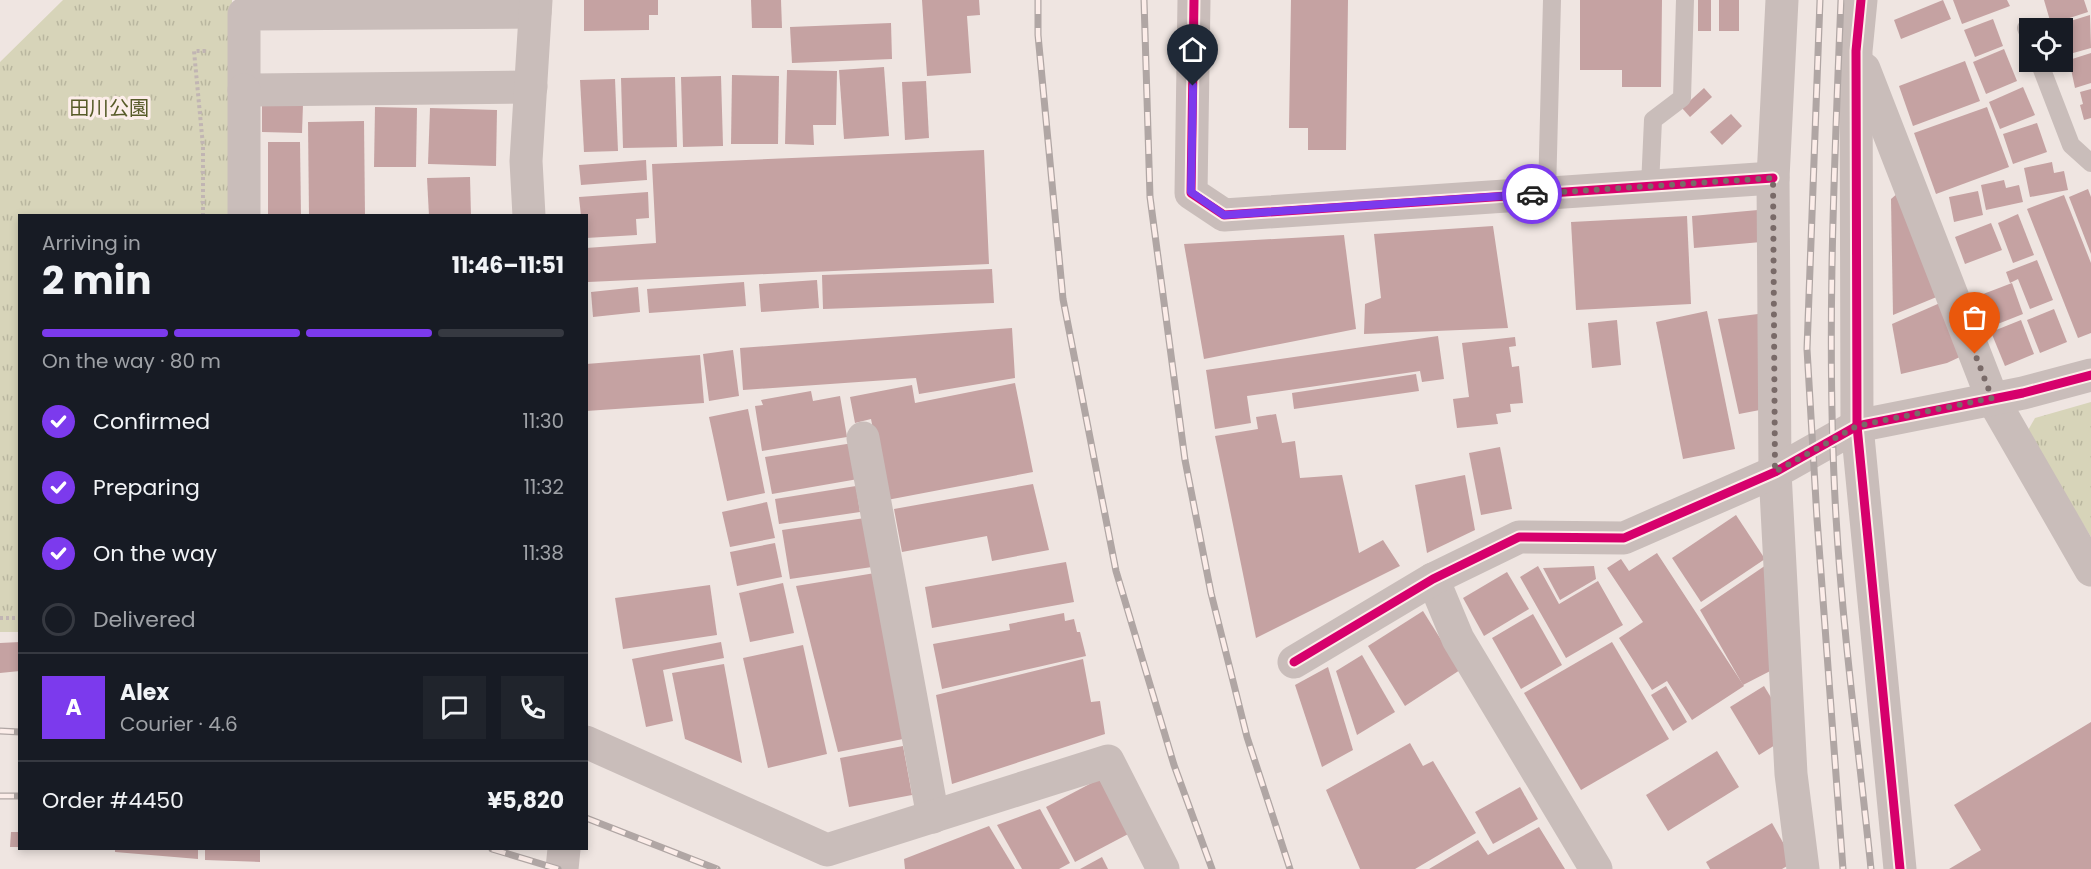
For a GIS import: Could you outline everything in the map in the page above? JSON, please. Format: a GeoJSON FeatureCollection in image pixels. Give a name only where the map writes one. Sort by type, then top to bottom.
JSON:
{"type":"FeatureCollection","features":[{"type":"Feature","properties":{"kind":"street"},"geometry":{"type":"LineString","coordinates":[[1194,0],[1191,192],[1224,215],[1773,178]]}},
{"type":"Feature","properties":{"kind":"street"},"geometry":{"type":"LineString","coordinates":[[1782,0],[1773,178],[1775,472],[1791,774],[1803,869]]}},
{"type":"Feature","properties":{"kind":"street"},"geometry":{"type":"LineString","coordinates":[[1861,0],[1856,51],[1857,426],[1900,869]]}},
{"type":"Feature","properties":{"kind":"street"},"geometry":{"type":"LineString","coordinates":[[244,214],[244,14],[536,6],[526,161],[529,214]]}},
{"type":"Feature","properties":{"kind":"street"},"geometry":{"type":"LineString","coordinates":[[1856,51],[1992,398],[2091,570]]}},
{"type":"Feature","properties":{"kind":"street"},"geometry":{"type":"LineString","coordinates":[[244,90],[531,87]]}},
{"type":"Feature","properties":{"kind":"street"},"geometry":{"type":"LineString","coordinates":[[1294,662],[1433,579],[1520,537],[1624,538],[1775,472],[1857,426],[2091,375]]}},
{"type":"Feature","properties":{"kind":"street"},"geometry":{"type":"LineString","coordinates":[[863,438],[933,817]]}},
{"type":"Feature","properties":{"kind":"street"},"geometry":{"type":"LineString","coordinates":[[1433,579],[1458,639],[1596,869]]}},
{"type":"Feature","properties":{"kind":"street"},"geometry":{"type":"LineString","coordinates":[[588,743],[837,859],[933,817],[1108,761],[1164,869]]}},
{"type":"Feature","properties":{"kind":"street"},"geometry":{"type":"LineString","coordinates":[[562,869],[564,850]]}},
{"type":"Feature","properties":{"kind":"lane"},"geometry":{"type":"LineString","coordinates":[[1547,193],[1552,0]]}},
{"type":"Feature","properties":{"kind":"lane"},"geometry":{"type":"LineString","coordinates":[[1650,186],[1653,120],[1682,98],[1685,0]]}},
{"type":"Feature","properties":{"kind":"lane"},"geometry":{"type":"LineString","coordinates":[[2043,72],[2071,145],[2091,163]]}},
{"type":"Feature","properties":{"kind":"path"},"geometry":{"type":"LineString","coordinates":[[0,618],[18,618]]}},
{"type":"Feature","properties":{"kind":"green space","name":"田川公園"},"geometry":{"type":"Polygon","coordinates":[[[63,0],[232,0],[234,214],[18,214],[18,632],[0,632],[0,62],[63,0]]]}},
{"type":"Feature","properties":{"kind":"green space"},"geometry":{"type":"Polygon","coordinates":[[[2091,402],[2091,537],[2027,432],[2035,418],[2091,402]]]}},
{"type":"Feature","properties":{"kind":"building"},"geometry":{"type":"Polygon","coordinates":[[[584,0],[658,0],[658,15],[649,15],[649,30],[584,31],[584,0]]]}},
{"type":"Feature","properties":{"kind":"building"},"geometry":{"type":"Polygon","coordinates":[[[751,0],[781,0],[782,28],[752,28],[751,0]]]}},
{"type":"Feature","properties":{"kind":"building"},"geometry":{"type":"Polygon","coordinates":[[[922,0],[979,0],[980,15],[967,16],[971,73],[927,76],[922,0]]]}},
{"type":"Feature","properties":{"kind":"building"},"geometry":{"type":"Polygon","coordinates":[[[1291,0],[1348,0],[1346,150],[1308,150],[1308,128],[1289,128],[1291,0]]]}},
{"type":"Feature","properties":{"kind":"building"},"geometry":{"type":"Polygon","coordinates":[[[1580,0],[1662,0],[1661,87],[1622,87],[1622,70],[1580,70],[1580,0]]]}},
{"type":"Feature","properties":{"kind":"building"},"geometry":{"type":"Polygon","coordinates":[[[1698,0],[1711,0],[1711,31],[1698,31],[1698,0]]]}},
{"type":"Feature","properties":{"kind":"building"},"geometry":{"type":"Polygon","coordinates":[[[1719,0],[1739,0],[1739,31],[1719,31],[1719,0]]]}},
{"type":"Feature","properties":{"kind":"building"},"geometry":{"type":"Polygon","coordinates":[[[1943,0],[1951,19],[1901,39],[1894,20],[1943,0]]]}},
{"type":"Feature","properties":{"kind":"building"},"geometry":{"type":"Polygon","coordinates":[[[1953,0],[2007,0],[2010,6],[1962,24],[1953,0]]]}},
{"type":"Feature","properties":{"kind":"building"},"geometry":{"type":"Polygon","coordinates":[[[2044,0],[2084,0],[2088,12],[2070,18],[2049,18],[2044,0]]]}},
{"type":"Feature","properties":{"kind":"building"},"geometry":{"type":"Polygon","coordinates":[[[2090,15],[2091,48],[2073,53],[2073,20],[2090,15]]]}},
{"type":"Feature","properties":{"kind":"building"},"geometry":{"type":"Polygon","coordinates":[[[1993,19],[2003,46],[1975,57],[1964,30],[1993,19]]]}},
{"type":"Feature","properties":{"kind":"building"},"geometry":{"type":"Polygon","coordinates":[[[891,23],[892,59],[792,63],[790,27],[891,23]]]}},
{"type":"Feature","properties":{"kind":"building"},"geometry":{"type":"Polygon","coordinates":[[[2004,49],[2017,81],[1986,94],[1973,62],[2004,49]]]}},
{"type":"Feature","properties":{"kind":"building"},"geometry":{"type":"Polygon","coordinates":[[[2091,53],[2091,83],[2075,88],[2072,72],[2073,59],[2091,53]]]}},
{"type":"Feature","properties":{"kind":"building"},"geometry":{"type":"Polygon","coordinates":[[[1965,61],[1980,101],[1913,126],[1899,86],[1965,61]]]}},
{"type":"Feature","properties":{"kind":"building"},"geometry":{"type":"Polygon","coordinates":[[[884,67],[889,136],[844,139],[839,70],[884,67]]]}},
{"type":"Feature","properties":{"kind":"building"},"geometry":{"type":"Polygon","coordinates":[[[787,70],[837,71],[836,125],[813,125],[814,145],[785,144],[787,70]]]}},
{"type":"Feature","properties":{"kind":"building"},"geometry":{"type":"Polygon","coordinates":[[[732,75],[779,76],[778,144],[731,144],[732,75]]]}},
{"type":"Feature","properties":{"kind":"building"},"geometry":{"type":"Polygon","coordinates":[[[721,76],[723,146],[683,147],[681,77],[721,76]]]}},
{"type":"Feature","properties":{"kind":"building"},"geometry":{"type":"Polygon","coordinates":[[[675,77],[677,147],[623,148],[621,78],[675,77]]]}},
{"type":"Feature","properties":{"kind":"building"},"geometry":{"type":"Polygon","coordinates":[[[615,79],[618,151],[584,152],[580,80],[615,79]]]}},
{"type":"Feature","properties":{"kind":"building"},"geometry":{"type":"Polygon","coordinates":[[[926,81],[929,138],[905,140],[902,82],[926,81]]]}},
{"type":"Feature","properties":{"kind":"building"},"geometry":{"type":"Polygon","coordinates":[[[2023,87],[2035,115],[2000,129],[1989,102],[2023,87]]]}},
{"type":"Feature","properties":{"kind":"building"},"geometry":{"type":"Polygon","coordinates":[[[1704,88],[1712,97],[1690,117],[1682,108],[1704,88]]]}},
{"type":"Feature","properties":{"kind":"building"},"geometry":{"type":"Polygon","coordinates":[[[2091,89],[2091,118],[2084,120],[2080,105],[2083,104],[2080,92],[2091,89]]]}},
{"type":"Feature","properties":{"kind":"building"},"geometry":{"type":"Polygon","coordinates":[[[262,103],[303,104],[302,133],[262,132],[262,103]]]}},
{"type":"Feature","properties":{"kind":"building"},"geometry":{"type":"Polygon","coordinates":[[[375,107],[417,108],[416,167],[374,167],[375,107]]]}},
{"type":"Feature","properties":{"kind":"building"},"geometry":{"type":"Polygon","coordinates":[[[1987,107],[2009,167],[1936,194],[1914,133],[1987,107]]]}},
{"type":"Feature","properties":{"kind":"building"},"geometry":{"type":"Polygon","coordinates":[[[430,108],[497,110],[496,166],[428,164],[430,108]]]}},
{"type":"Feature","properties":{"kind":"building"},"geometry":{"type":"Polygon","coordinates":[[[1731,114],[1742,126],[1722,145],[1710,132],[1731,114]]]}},
{"type":"Feature","properties":{"kind":"building"},"geometry":{"type":"Polygon","coordinates":[[[364,121],[365,214],[309,214],[308,122],[364,121]]]}},
{"type":"Feature","properties":{"kind":"building"},"geometry":{"type":"Polygon","coordinates":[[[2037,123],[2047,152],[2013,164],[2003,134],[2037,123]]]}},
{"type":"Feature","properties":{"kind":"building"},"geometry":{"type":"Polygon","coordinates":[[[268,142],[300,142],[301,214],[268,214],[268,142]]]}},
{"type":"Feature","properties":{"kind":"building"},"geometry":{"type":"Polygon","coordinates":[[[984,150],[989,264],[588,282],[588,248],[656,243],[652,164],[984,150]]]}},
{"type":"Feature","properties":{"kind":"building"},"geometry":{"type":"Polygon","coordinates":[[[646,160],[647,180],[581,185],[579,165],[646,160]]]}},
{"type":"Feature","properties":{"kind":"building"},"geometry":{"type":"Polygon","coordinates":[[[2052,162],[2054,173],[2064,171],[2068,190],[2030,197],[2024,168],[2052,162]]]}},
{"type":"Feature","properties":{"kind":"building"},"geometry":{"type":"Polygon","coordinates":[[[470,177],[471,214],[429,214],[427,178],[470,177]]]}},
{"type":"Feature","properties":{"kind":"building"},"geometry":{"type":"Polygon","coordinates":[[[2004,180],[2006,188],[2019,185],[2023,202],[1986,210],[1981,185],[2004,180]]]}},
{"type":"Feature","properties":{"kind":"building"},"geometry":{"type":"Polygon","coordinates":[[[2088,189],[2091,197],[2091,254],[2069,197],[2088,189]]]}},
{"type":"Feature","properties":{"kind":"building"},"geometry":{"type":"Polygon","coordinates":[[[1978,191],[1983,215],[1954,222],[1949,197],[1978,191]]]}},
{"type":"Feature","properties":{"kind":"building"},"geometry":{"type":"Polygon","coordinates":[[[648,192],[649,218],[636,219],[637,235],[588,238],[588,214],[581,214],[579,197],[648,192]]]}},
{"type":"Feature","properties":{"kind":"building"},"geometry":{"type":"Polygon","coordinates":[[[1898,193],[1939,296],[1893,315],[1891,199],[1898,193]]]}},
{"type":"Feature","properties":{"kind":"building"},"geometry":{"type":"Polygon","coordinates":[[[2064,195],[2091,263],[2091,333],[2078,338],[2027,209],[2064,195]]]}},
{"type":"Feature","properties":{"kind":"building"},"geometry":{"type":"Polygon","coordinates":[[[1758,210],[1761,242],[1694,248],[1692,216],[1758,210]]]}},
{"type":"Feature","properties":{"kind":"building"},"geometry":{"type":"Polygon","coordinates":[[[2018,214],[2034,255],[2013,263],[1998,223],[2018,214]]]}},
{"type":"Feature","properties":{"kind":"building"},"geometry":{"type":"Polygon","coordinates":[[[1687,216],[1691,304],[1576,310],[1571,222],[1687,216]]]}},
{"type":"Feature","properties":{"kind":"building"},"geometry":{"type":"Polygon","coordinates":[[[1991,223],[2002,250],[1965,264],[1955,237],[1991,223]]]}},
{"type":"Feature","properties":{"kind":"building"},"geometry":{"type":"Polygon","coordinates":[[[1493,226],[1508,328],[1364,334],[1365,304],[1381,298],[1374,234],[1493,226]]]}},
{"type":"Feature","properties":{"kind":"building"},"geometry":{"type":"Polygon","coordinates":[[[1344,235],[1356,329],[1204,359],[1184,244],[1344,235]]]}},
{"type":"Feature","properties":{"kind":"building"},"geometry":{"type":"Polygon","coordinates":[[[2037,260],[2053,300],[2030,309],[2018,279],[2010,283],[2006,272],[2037,260]]]}},
{"type":"Feature","properties":{"kind":"building"},"geometry":{"type":"Polygon","coordinates":[[[992,269],[994,303],[823,309],[822,275],[992,269]]]}},
{"type":"Feature","properties":{"kind":"building"},"geometry":{"type":"Polygon","coordinates":[[[817,280],[819,308],[761,312],[759,284],[817,280]]]}},
{"type":"Feature","properties":{"kind":"building"},"geometry":{"type":"Polygon","coordinates":[[[744,282],[746,306],[649,313],[647,289],[744,282]]]}},
{"type":"Feature","properties":{"kind":"building"},"geometry":{"type":"Polygon","coordinates":[[[2012,283],[2023,314],[1990,327],[1978,296],[2012,283]]]}},
{"type":"Feature","properties":{"kind":"building"},"geometry":{"type":"Polygon","coordinates":[[[638,287],[640,312],[593,317],[591,292],[638,287]]]}},
{"type":"Feature","properties":{"kind":"building"},"geometry":{"type":"Polygon","coordinates":[[[1940,303],[1962,356],[1947,363],[1901,374],[1892,324],[1940,303]]]}},
{"type":"Feature","properties":{"kind":"building"},"geometry":{"type":"Polygon","coordinates":[[[2054,309],[2067,342],[2040,353],[2027,320],[2054,309]]]}},
{"type":"Feature","properties":{"kind":"building"},"geometry":{"type":"Polygon","coordinates":[[[1707,311],[1735,449],[1683,459],[1656,322],[1707,311]]]}},
{"type":"Feature","properties":{"kind":"building"},"geometry":{"type":"Polygon","coordinates":[[[1758,314],[1765,409],[1739,414],[1718,319],[1758,314]]]}},
{"type":"Feature","properties":{"kind":"building"},"geometry":{"type":"Polygon","coordinates":[[[1617,320],[1621,365],[1592,368],[1588,323],[1617,320]]]}},
{"type":"Feature","properties":{"kind":"building"},"geometry":{"type":"Polygon","coordinates":[[[2021,320],[2034,354],[2005,366],[1991,332],[2021,320]]]}},
{"type":"Feature","properties":{"kind":"building"},"geometry":{"type":"Polygon","coordinates":[[[1012,328],[1015,378],[919,394],[916,378],[743,390],[740,348],[1012,328]]]}},
{"type":"Feature","properties":{"kind":"building"},"geometry":{"type":"Polygon","coordinates":[[[1438,336],[1444,379],[1422,382],[1420,371],[1247,396],[1251,423],[1215,429],[1206,370],[1438,336]]]}},
{"type":"Feature","properties":{"kind":"building"},"geometry":{"type":"Polygon","coordinates":[[[1515,337],[1516,346],[1509,347],[1512,367],[1519,366],[1523,403],[1510,404],[1511,412],[1496,414],[1498,424],[1457,428],[1453,399],[1469,397],[1462,343],[1515,337]]]}},
{"type":"Feature","properties":{"kind":"building"},"geometry":{"type":"Polygon","coordinates":[[[733,350],[739,396],[709,401],[703,354],[733,350]]]}},
{"type":"Feature","properties":{"kind":"building"},"geometry":{"type":"Polygon","coordinates":[[[700,355],[704,403],[588,411],[588,364],[700,355]]]}},
{"type":"Feature","properties":{"kind":"building"},"geometry":{"type":"Polygon","coordinates":[[[1416,374],[1419,391],[1294,409],[1292,393],[1416,374]]]}},
{"type":"Feature","properties":{"kind":"building"},"geometry":{"type":"Polygon","coordinates":[[[1015,383],[1033,472],[887,500],[871,419],[855,423],[850,397],[912,385],[915,403],[1015,383]]]}},
{"type":"Feature","properties":{"kind":"building"},"geometry":{"type":"Polygon","coordinates":[[[811,391],[813,401],[840,396],[847,437],[762,451],[755,406],[763,405],[761,400],[811,391]]]}},
{"type":"Feature","properties":{"kind":"building"},"geometry":{"type":"Polygon","coordinates":[[[748,409],[765,493],[727,501],[709,417],[748,409]]]}},
{"type":"Feature","properties":{"kind":"building"},"geometry":{"type":"Polygon","coordinates":[[[1276,414],[1282,443],[1295,441],[1300,478],[1342,475],[1359,553],[1383,540],[1400,566],[1256,638],[1215,436],[1258,429],[1256,417],[1276,414]]]}},
{"type":"Feature","properties":{"kind":"building"},"geometry":{"type":"Polygon","coordinates":[[[853,443],[858,479],[772,494],[765,457],[853,443]]]}},
{"type":"Feature","properties":{"kind":"building"},"geometry":{"type":"Polygon","coordinates":[[[1500,447],[1512,509],[1481,515],[1469,453],[1500,447]]]}},
{"type":"Feature","properties":{"kind":"building"},"geometry":{"type":"Polygon","coordinates":[[[1465,475],[1475,530],[1427,553],[1415,485],[1465,475]]]}},
{"type":"Feature","properties":{"kind":"building"},"geometry":{"type":"Polygon","coordinates":[[[1033,484],[1049,550],[992,561],[987,536],[902,552],[894,509],[1033,484]]]}},
{"type":"Feature","properties":{"kind":"building"},"geometry":{"type":"Polygon","coordinates":[[[856,486],[860,512],[779,524],[775,499],[856,486]]]}},
{"type":"Feature","properties":{"kind":"building"},"geometry":{"type":"Polygon","coordinates":[[[767,502],[775,538],[730,547],[722,512],[767,502]]]}},
{"type":"Feature","properties":{"kind":"building"},"geometry":{"type":"Polygon","coordinates":[[[1736,515],[1765,559],[1701,602],[1672,558],[1736,515]]]}},
{"type":"Feature","properties":{"kind":"building"},"geometry":{"type":"Polygon","coordinates":[[[865,518],[872,567],[790,579],[782,530],[865,518]]]}},
{"type":"Feature","properties":{"kind":"building"},"geometry":{"type":"Polygon","coordinates":[[[775,543],[782,577],[737,586],[730,552],[775,543]]]}},
{"type":"Feature","properties":{"kind":"building"},"geometry":{"type":"Polygon","coordinates":[[[1657,553],[1744,686],[1692,720],[1667,681],[1652,690],[1619,638],[1643,622],[1607,568],[1621,559],[1629,571],[1657,553]]]}},
{"type":"Feature","properties":{"kind":"building"},"geometry":{"type":"Polygon","coordinates":[[[1066,562],[1074,602],[932,628],[925,587],[1066,562]]]}},
{"type":"Feature","properties":{"kind":"building"},"geometry":{"type":"Polygon","coordinates":[[[1769,563],[1776,668],[1743,685],[1700,610],[1769,563]]]}},
{"type":"Feature","properties":{"kind":"building"},"geometry":{"type":"Polygon","coordinates":[[[1538,566],[1559,604],[1598,581],[1623,625],[1566,658],[1520,577],[1538,566]]]}},
{"type":"Feature","properties":{"kind":"building"},"geometry":{"type":"Polygon","coordinates":[[[1594,566],[1596,579],[1560,600],[1543,568],[1594,566]]]}},
{"type":"Feature","properties":{"kind":"building"},"geometry":{"type":"Polygon","coordinates":[[[1507,572],[1529,609],[1484,636],[1463,598],[1507,572]]]}},
{"type":"Feature","properties":{"kind":"building"},"geometry":{"type":"Polygon","coordinates":[[[875,573],[903,739],[838,752],[796,586],[875,573]]]}},
{"type":"Feature","properties":{"kind":"building"},"geometry":{"type":"Polygon","coordinates":[[[783,583],[794,633],[750,642],[739,593],[783,583]]]}},
{"type":"Feature","properties":{"kind":"building"},"geometry":{"type":"Polygon","coordinates":[[[710,585],[717,635],[623,649],[615,598],[710,585]]]}},
{"type":"Feature","properties":{"kind":"building"},"geometry":{"type":"Polygon","coordinates":[[[1423,611],[1460,670],[1405,706],[1368,646],[1423,611]]]}},
{"type":"Feature","properties":{"kind":"building"},"geometry":{"type":"Polygon","coordinates":[[[1064,613],[1065,621],[1074,619],[1086,656],[942,689],[933,644],[1010,630],[1009,624],[1064,613]]]}},
{"type":"Feature","properties":{"kind":"building"},"geometry":{"type":"Polygon","coordinates":[[[1533,614],[1562,665],[1521,689],[1492,638],[1533,614]]]}},
{"type":"Feature","properties":{"kind":"building"},"geometry":{"type":"Polygon","coordinates":[[[18,642],[18,671],[0,673],[0,643],[18,642]]]}},
{"type":"Feature","properties":{"kind":"building"},"geometry":{"type":"Polygon","coordinates":[[[721,642],[724,658],[663,670],[673,721],[646,727],[632,659],[721,642]]]}},
{"type":"Feature","properties":{"kind":"building"},"geometry":{"type":"Polygon","coordinates":[[[1612,642],[1669,739],[1581,790],[1524,693],[1612,642]]]}},
{"type":"Feature","properties":{"kind":"building"},"geometry":{"type":"Polygon","coordinates":[[[803,645],[827,754],[768,768],[743,658],[803,645]]]}},
{"type":"Feature","properties":{"kind":"building"},"geometry":{"type":"Polygon","coordinates":[[[1362,655],[1395,712],[1357,735],[1336,671],[1362,655]]]}},
{"type":"Feature","properties":{"kind":"building"},"geometry":{"type":"Polygon","coordinates":[[[1083,659],[1091,702],[1100,701],[1105,734],[952,784],[936,695],[1083,659]]]}},
{"type":"Feature","properties":{"kind":"building"},"geometry":{"type":"Polygon","coordinates":[[[724,664],[742,763],[685,739],[672,673],[724,664]]]}},
{"type":"Feature","properties":{"kind":"building"},"geometry":{"type":"Polygon","coordinates":[[[1328,667],[1353,750],[1322,767],[1295,685],[1328,667]]]}},
{"type":"Feature","properties":{"kind":"building"},"geometry":{"type":"Polygon","coordinates":[[[1666,686],[1687,722],[1673,731],[1651,695],[1666,686]]]}},
{"type":"Feature","properties":{"kind":"building"},"geometry":{"type":"Polygon","coordinates":[[[1764,686],[1781,714],[1783,740],[1759,755],[1730,707],[1764,686]]]}},
{"type":"Feature","properties":{"kind":"building"},"geometry":{"type":"Polygon","coordinates":[[[2091,722],[2091,869],[1949,869],[1981,850],[1954,805],[2091,722]]]}},
{"type":"Feature","properties":{"kind":"building"},"geometry":{"type":"Polygon","coordinates":[[[1410,743],[1423,766],[1433,761],[1476,833],[1415,869],[1360,869],[1326,790],[1410,743]]]}},
{"type":"Feature","properties":{"kind":"building"},"geometry":{"type":"Polygon","coordinates":[[[903,746],[912,795],[849,807],[840,758],[903,746]]]}},
{"type":"Feature","properties":{"kind":"building"},"geometry":{"type":"Polygon","coordinates":[[[1717,751],[1739,787],[1668,831],[1646,795],[1717,751]]]}},
{"type":"Feature","properties":{"kind":"building"},"geometry":{"type":"Polygon","coordinates":[[[1103,777],[1132,832],[1075,862],[1046,807],[1103,777]]]}},
{"type":"Feature","properties":{"kind":"building"},"geometry":{"type":"Polygon","coordinates":[[[1520,787],[1538,819],[1493,844],[1475,812],[1520,787]]]}},
{"type":"Feature","properties":{"kind":"building"},"geometry":{"type":"Polygon","coordinates":[[[1040,809],[1070,863],[1059,869],[1022,869],[997,825],[1040,809]]]}},
{"type":"Feature","properties":{"kind":"building"},"geometry":{"type":"Polygon","coordinates":[[[1772,823],[1794,862],[1782,869],[1710,869],[1706,862],[1772,823]]]}},
{"type":"Feature","properties":{"kind":"building"},"geometry":{"type":"Polygon","coordinates":[[[989,826],[1015,869],[905,869],[904,859],[989,826]]]}},
{"type":"Feature","properties":{"kind":"building"},"geometry":{"type":"Polygon","coordinates":[[[1539,827],[1565,869],[1429,869],[1478,840],[1488,855],[1539,827]]]}},
{"type":"Feature","properties":{"kind":"building"},"geometry":{"type":"Polygon","coordinates":[[[11,832],[18,832],[18,847],[10,847],[11,832]]]}},
{"type":"Feature","properties":{"kind":"building"},"geometry":{"type":"Polygon","coordinates":[[[115,850],[198,850],[198,859],[115,852],[115,850]]]}},
{"type":"Feature","properties":{"kind":"building"},"geometry":{"type":"Polygon","coordinates":[[[205,850],[260,850],[260,862],[205,860],[205,850]]]}},
{"type":"Feature","properties":{"kind":"building"},"geometry":{"type":"Polygon","coordinates":[[[1102,857],[1108,869],[1080,869],[1102,857]]]}},
{"type":"Feature","properties":{"kind":"railway"},"geometry":{"type":"LineString","coordinates":[[1038,0],[1038,35],[1063,299],[1116,571],[1174,765],[1212,869]]}},
{"type":"Feature","properties":{"kind":"railway"},"geometry":{"type":"LineString","coordinates":[[1144,0],[1150,197],[1185,460],[1211,593],[1247,737],[1290,869]]}},
{"type":"Feature","properties":{"kind":"railway"},"geometry":{"type":"LineString","coordinates":[[1820,0],[1807,349],[1843,869]]}},
{"type":"Feature","properties":{"kind":"railway"},"geometry":{"type":"LineString","coordinates":[[1841,0],[1832,258],[1833,452],[1843,605],[1871,869]]}},
{"type":"Feature","properties":{"kind":"railway"},"geometry":{"type":"LineString","coordinates":[[0,731],[18,732]]}},
{"type":"Feature","properties":{"kind":"railway"},"geometry":{"type":"LineString","coordinates":[[0,796],[18,796]]}},
{"type":"Feature","properties":{"kind":"railway"},"geometry":{"type":"LineString","coordinates":[[588,819],[717,869]]}},
{"type":"Feature","properties":{"kind":"railway"},"geometry":{"type":"LineString","coordinates":[[495,850],[558,869]]}},
{"type":"Feature","properties":{"kind":"cycle path"},"geometry":{"type":"LineString","coordinates":[[1194,0],[1191,193],[1224,215],[1773,178]]}},
{"type":"Feature","properties":{"kind":"cycle path"},"geometry":{"type":"LineString","coordinates":[[1861,0],[1856,51],[1857,426],[1900,869]]}},
{"type":"Feature","properties":{"kind":"cycle path"},"geometry":{"type":"LineString","coordinates":[[1294,662],[1433,579],[1519,537],[1624,538],[1775,472],[1857,426],[2023,393],[2091,375]]}},
{"type":"Feature","properties":{"kind":"way so far"},"geometry":{"type":"LineString","coordinates":[[1532,194],[1773,178],[1775,472],[1857,426],[1992,398],[1975,354]]}},
{"type":"Feature","properties":{"kind":"route"},"geometry":{"type":"LineString","coordinates":[[1193,86],[1191,192],[1224,215],[1532,194]]}}]}
